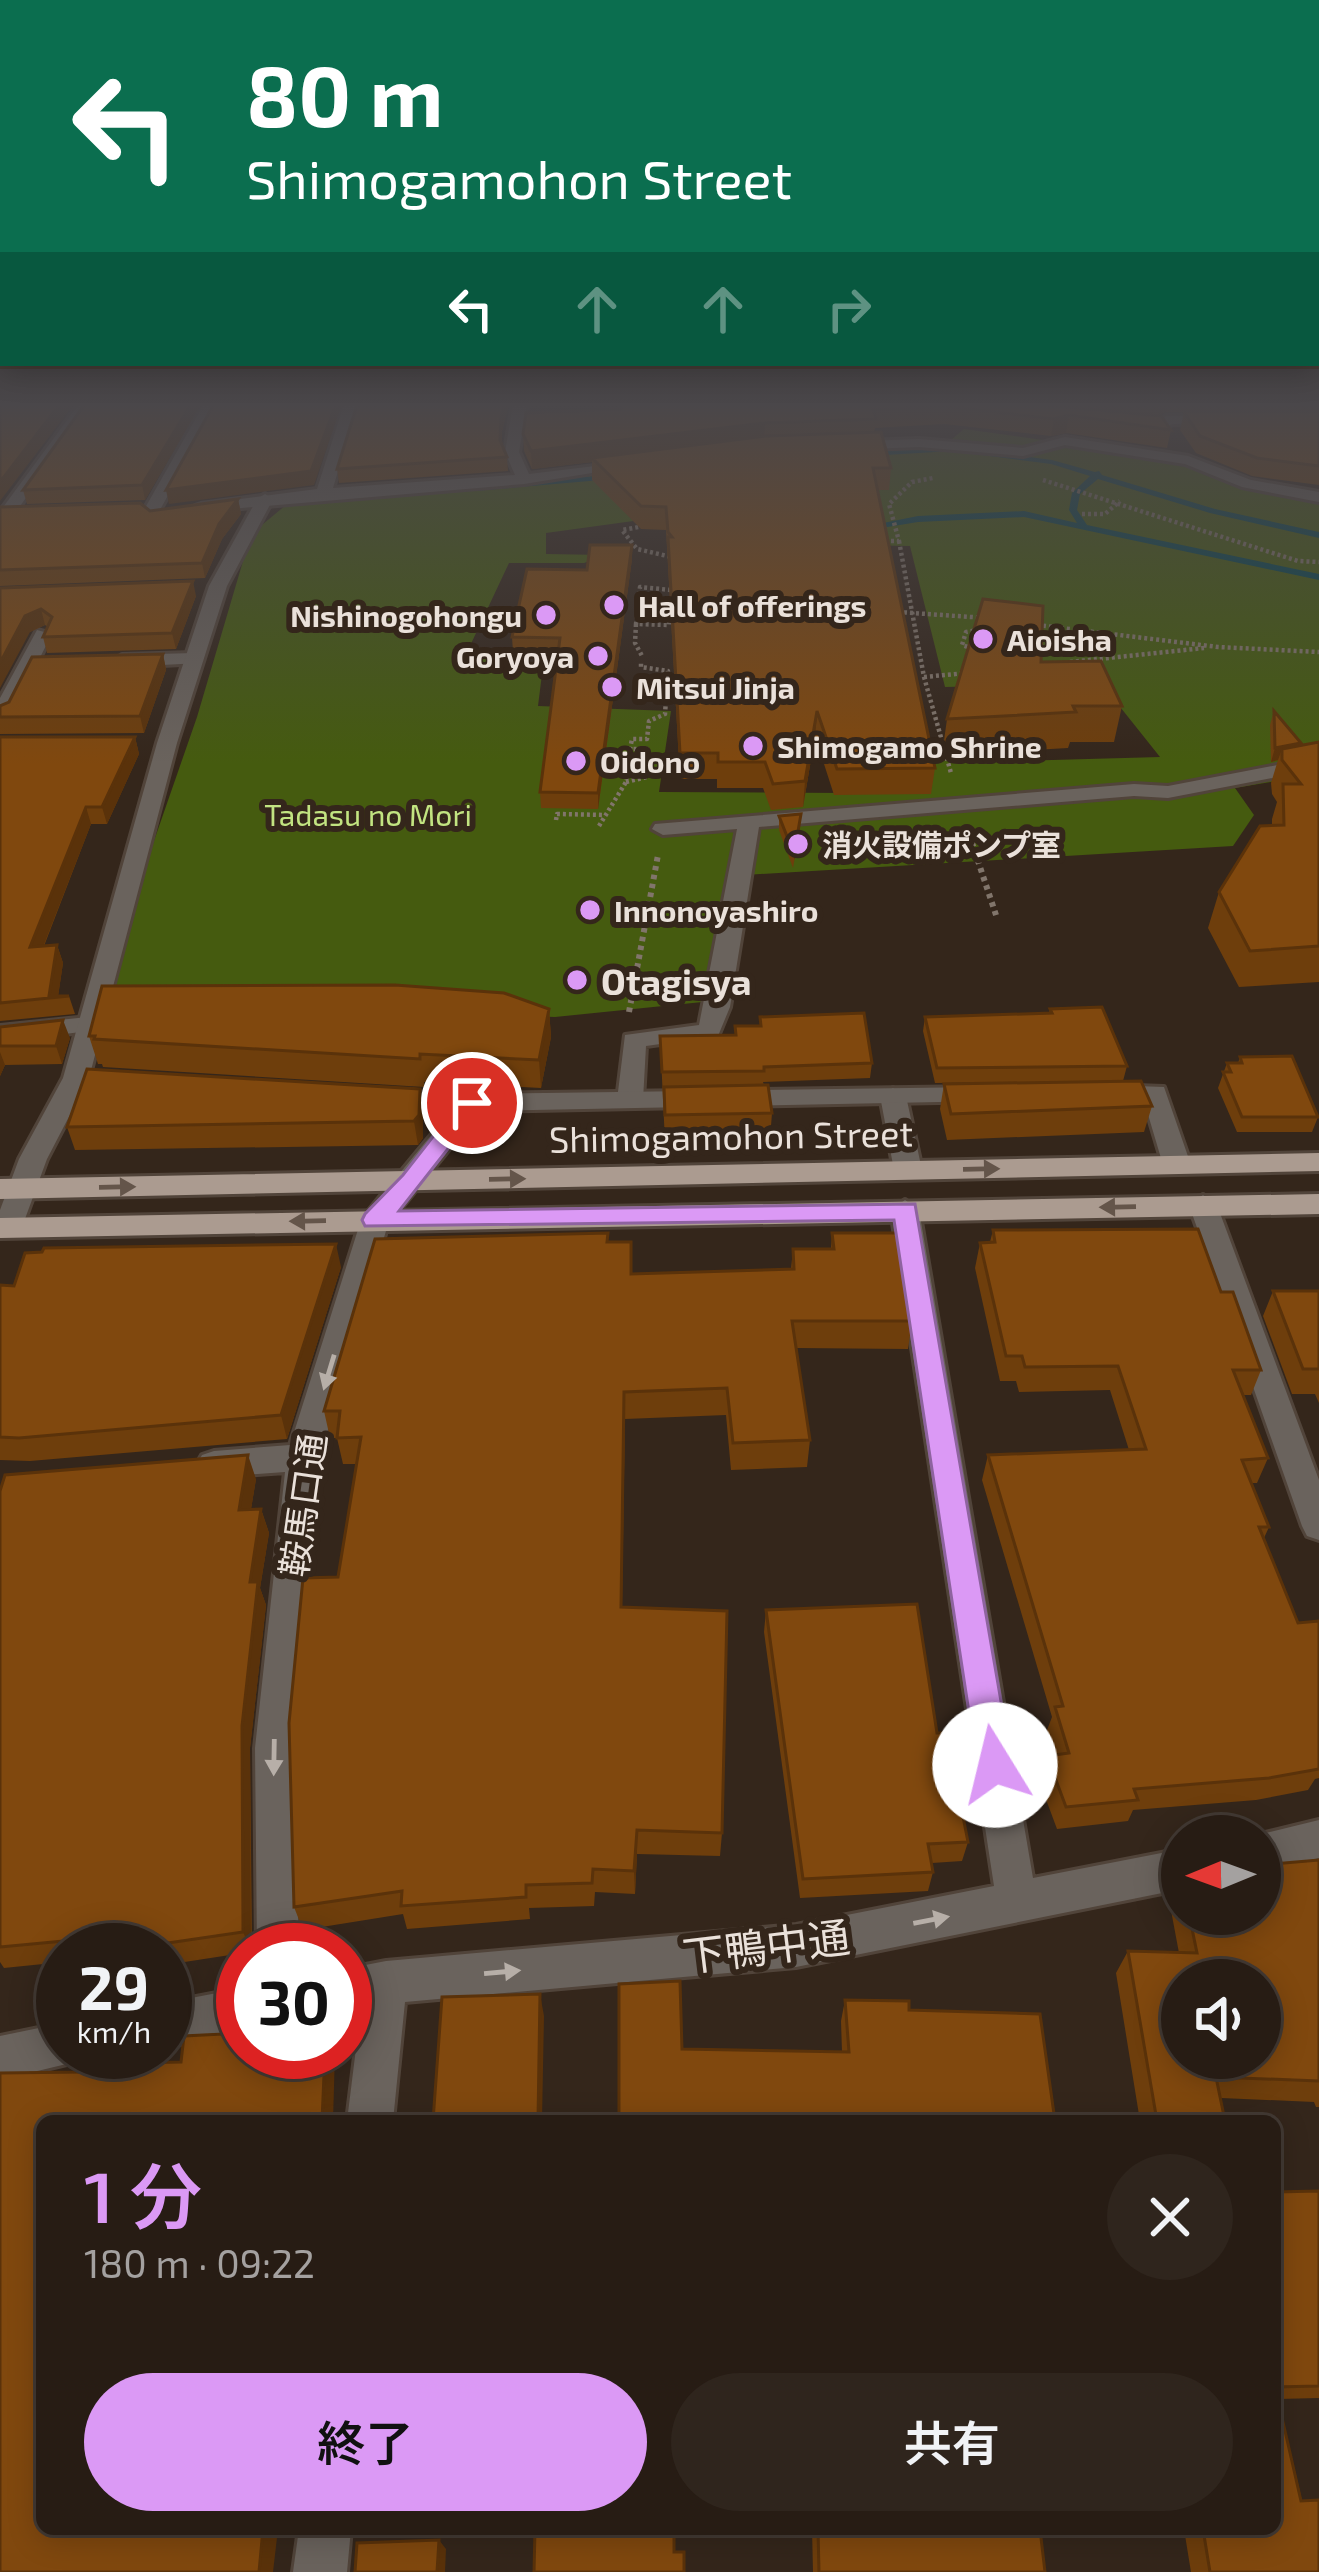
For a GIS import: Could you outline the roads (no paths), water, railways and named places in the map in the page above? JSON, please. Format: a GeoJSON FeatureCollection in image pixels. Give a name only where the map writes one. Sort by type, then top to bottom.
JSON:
{"type":"FeatureCollection","features":[{"type":"Feature","properties":{"kind":"main road","name":"Shimogamohon Street"},"geometry":{"type":"LineString","coordinates":[[11,1189],[1319,1162]]}},
{"type":"Feature","properties":{"kind":"main road"},"geometry":{"type":"LineString","coordinates":[[4,1227],[1319,1204]]}},
{"type":"Feature","properties":{"kind":"street"},"geometry":{"type":"LineString","coordinates":[[4,1227],[11,1189],[87,1079],[88,1024],[155,743],[194,659],[206,586],[249,524]]}},
{"type":"Feature","properties":{"kind":"street"},"geometry":{"type":"LineString","coordinates":[[0,716],[43,634]]}},
{"type":"Feature","properties":{"kind":"street"},"geometry":{"type":"LineString","coordinates":[[98,662],[194,659]]}},
{"type":"Feature","properties":{"kind":"street"},"geometry":{"type":"LineString","coordinates":[[27,664],[51,663]]}},
{"type":"Feature","properties":{"kind":"street"},"geometry":{"type":"LineString","coordinates":[[663,829],[1168,791],[1319,763]]}},
{"type":"Feature","properties":{"kind":"street"},"geometry":{"type":"LineString","coordinates":[[630,1100],[634,1040],[710,1031],[749,823]]}},
{"type":"Feature","properties":{"kind":"street"},"geometry":{"type":"LineString","coordinates":[[0,1034],[88,1024]]}},
{"type":"Feature","properties":{"kind":"street"},"geometry":{"type":"LineString","coordinates":[[1084,1094],[1155,1093],[1177,1165]]}},
{"type":"Feature","properties":{"kind":"street"},"geometry":{"type":"LineString","coordinates":[[356,1096],[472,1103],[1012,1095]]}},
{"type":"Feature","properties":{"kind":"street"},"geometry":{"type":"LineString","coordinates":[[893,1096],[908,1171]]}},
{"type":"Feature","properties":{"kind":"street","name":"鞍馬口通"},"geometry":{"type":"LineString","coordinates":[[277,1923],[274,1748],[303,1457],[375,1220],[472,1103]]}},
{"type":"Feature","properties":{"kind":"street"},"geometry":{"type":"LineString","coordinates":[[1203,1205],[1319,1526]]}},
{"type":"Feature","properties":{"kind":"street"},"geometry":{"type":"LineString","coordinates":[[905,1210],[1017,1904]]}},
{"type":"Feature","properties":{"kind":"street"},"geometry":{"type":"LineString","coordinates":[[187,1466],[303,1457]]}},
{"type":"Feature","properties":{"kind":"street"},"geometry":{"type":"LineString","coordinates":[[1281,1848],[1319,1839]]}},
{"type":"Feature","properties":{"kind":"street","name":"下鴨中通"},"geometry":{"type":"LineString","coordinates":[[372,1985],[796,1946],[1161,1873]]}},
{"type":"Feature","properties":{"kind":"street"},"geometry":{"type":"LineString","coordinates":[[0,2057],[36,2050]]}},
{"type":"Feature","properties":{"kind":"street"},"geometry":{"type":"LineString","coordinates":[[368,2079],[370,2115]]}},
{"type":"Feature","properties":{"kind":"street"},"geometry":{"type":"LineString","coordinates":[[320,2572],[324,2535]]}},
{"type":"Feature","properties":{"kind":"waterway"},"geometry":{"type":"LineString","coordinates":[[866,529],[892,524]]}},
{"type":"Feature","properties":{"kind":"waterway"},"geometry":{"type":"LineString","coordinates":[[1071,524],[1084,527]]}},
{"type":"Feature","properties":{"kind":"waterway"},"geometry":{"type":"LineString","coordinates":[[1271,524],[1319,535]]}},
{"type":"Feature","properties":{"kind":"waterway"},"geometry":{"type":"LineString","coordinates":[[1084,527],[1319,577]]}},
{"type":"Feature","properties":{"kind":"place","name":"Hall of offerings"},"geometry":{"type":"Point","coordinates":[614,605]}},
{"type":"Feature","properties":{"kind":"place","name":"Nishinogohongu"},"geometry":{"type":"Point","coordinates":[546,615]}},
{"type":"Feature","properties":{"kind":"place","name":"Aioisha"},"geometry":{"type":"Point","coordinates":[983,639]}},
{"type":"Feature","properties":{"kind":"place","name":"Goryoya"},"geometry":{"type":"Point","coordinates":[598,656]}},
{"type":"Feature","properties":{"kind":"place","name":"Mitsui Jinja"},"geometry":{"type":"Point","coordinates":[612,687]}},
{"type":"Feature","properties":{"kind":"place","name":"Shimogamo Shrine"},"geometry":{"type":"Point","coordinates":[753,746]}},
{"type":"Feature","properties":{"kind":"place","name":"Oidono"},"geometry":{"type":"Point","coordinates":[576,761]}},
{"type":"Feature","properties":{"kind":"place","name":"消火設備ポンプ室"},"geometry":{"type":"Point","coordinates":[798,844]}},
{"type":"Feature","properties":{"kind":"place","name":"Innonoyashiro"},"geometry":{"type":"Point","coordinates":[590,910]}},
{"type":"Feature","properties":{"kind":"place","name":"Otagisya"},"geometry":{"type":"Point","coordinates":[577,980]}},
{"type":"Feature","properties":{"kind":"park label","name":"Tadasu no Mori"},"geometry":{"type":"Point","coordinates":[368,814]}}]}
